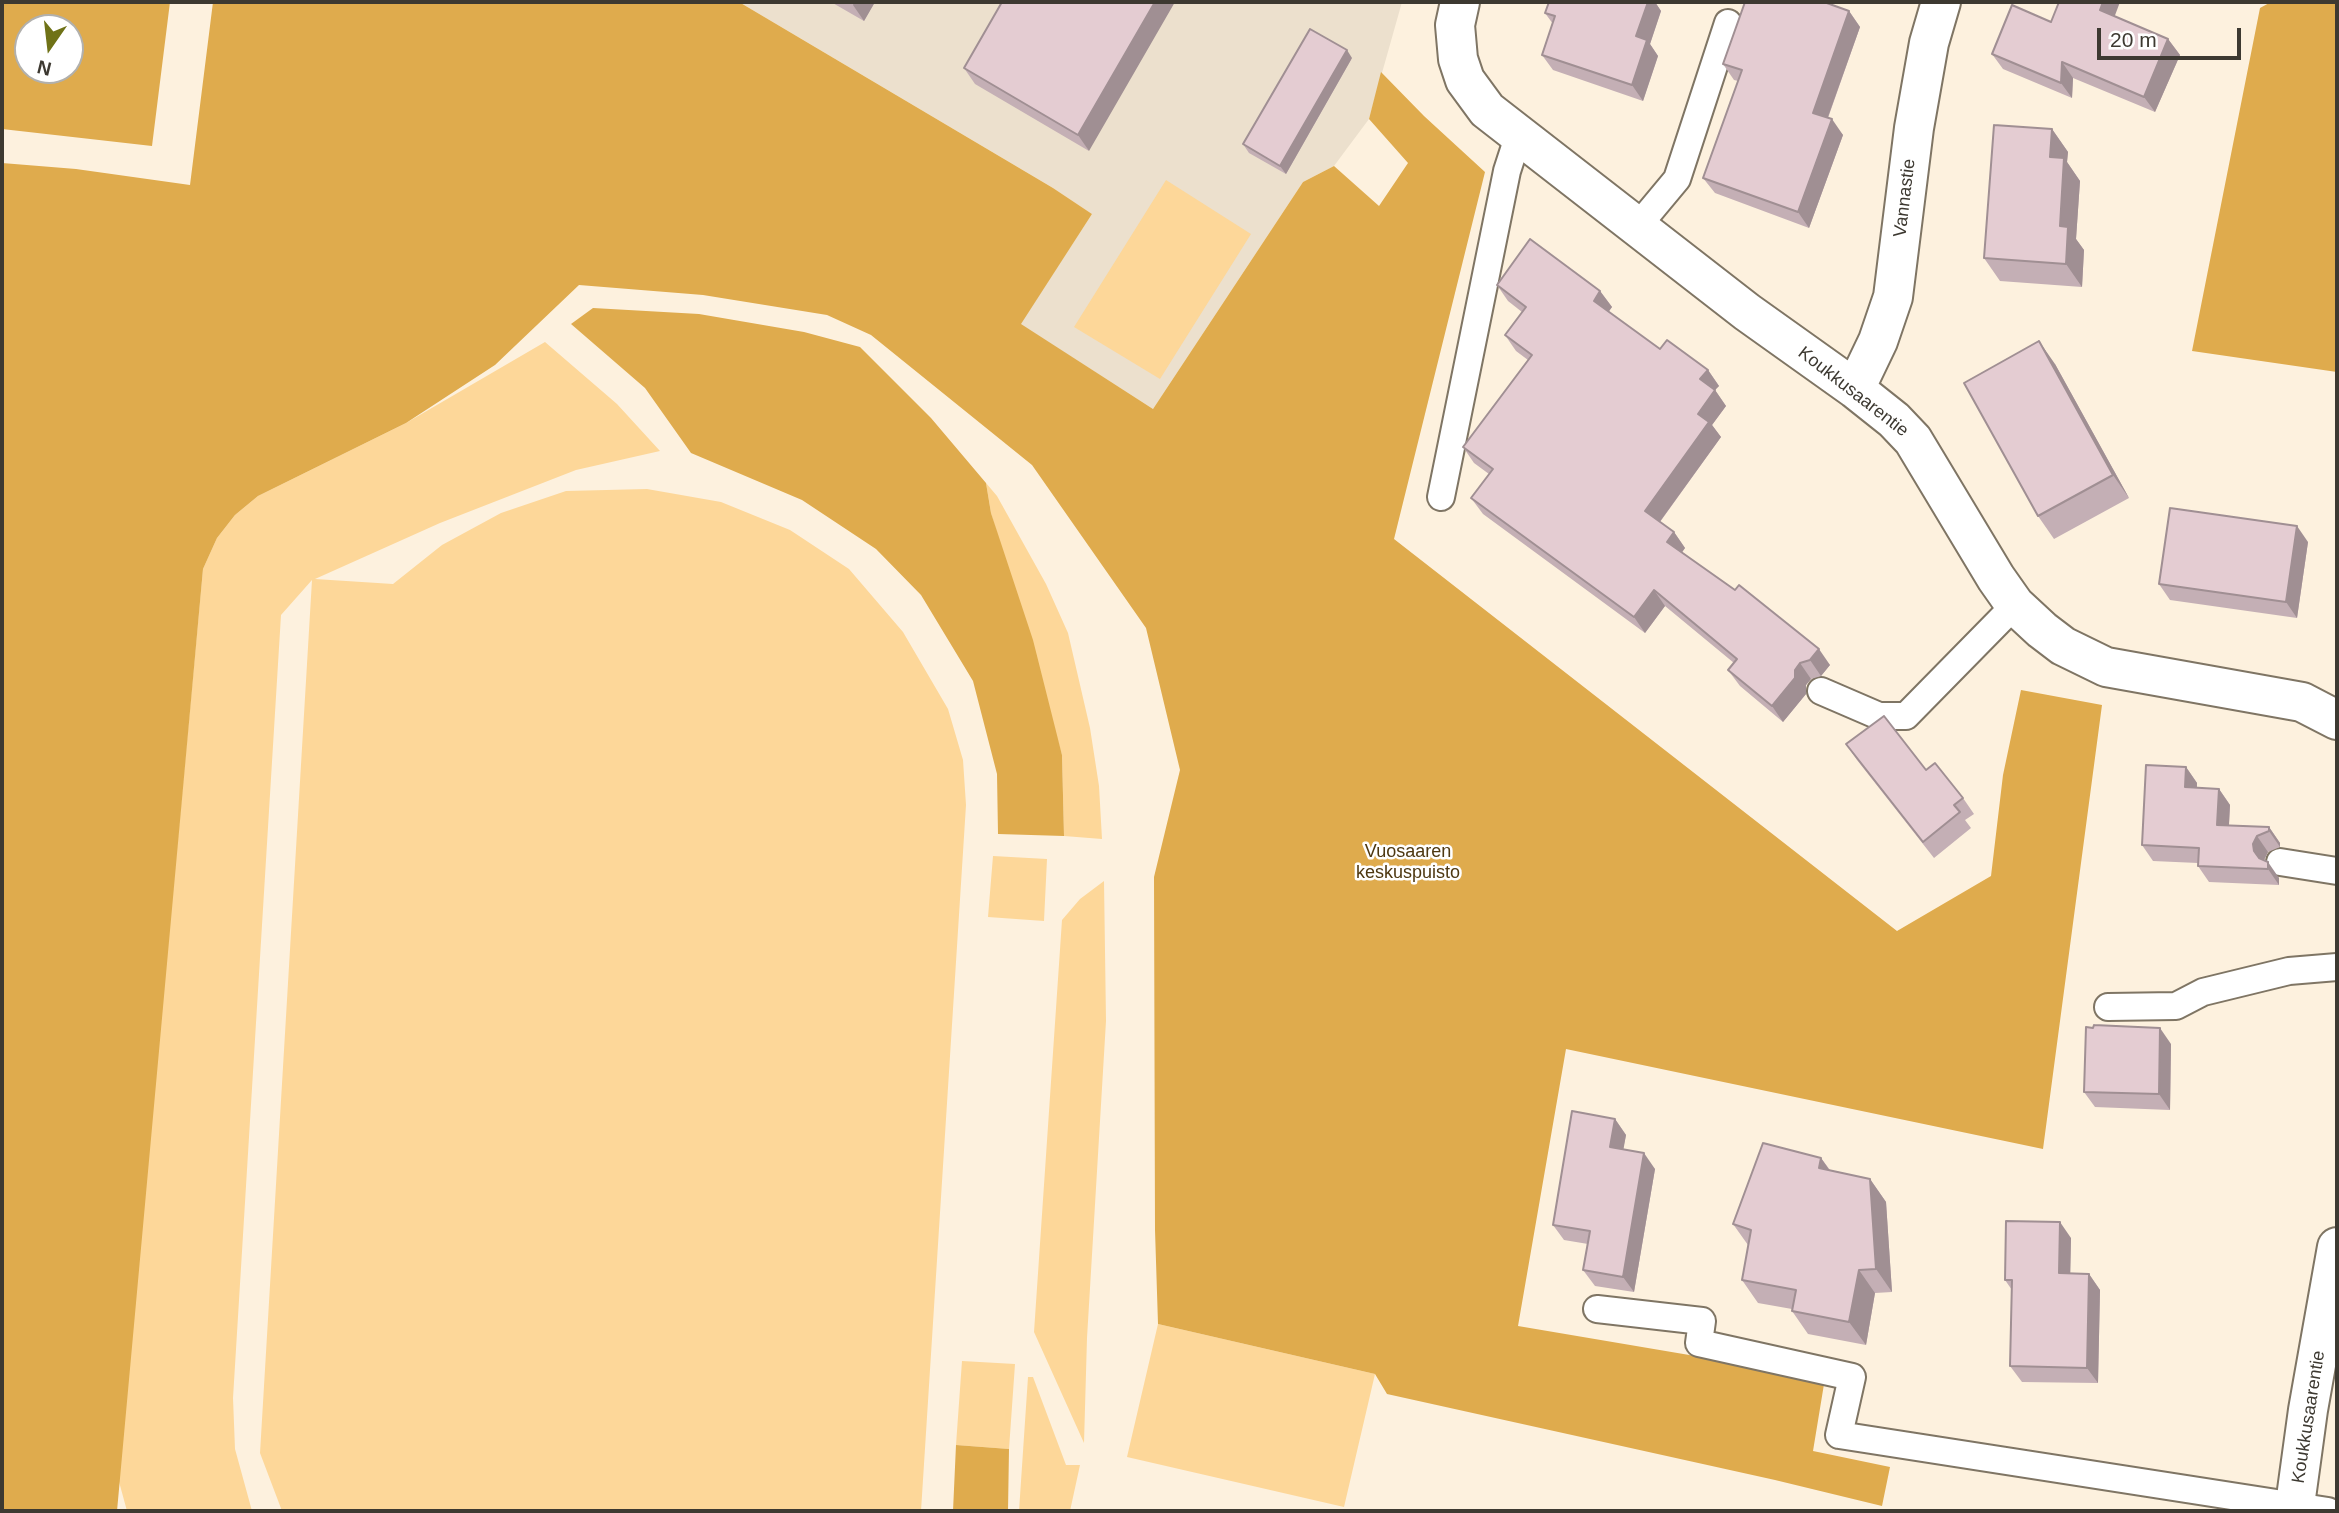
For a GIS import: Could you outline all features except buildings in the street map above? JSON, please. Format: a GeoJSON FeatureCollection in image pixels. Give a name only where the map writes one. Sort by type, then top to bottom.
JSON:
{"type":"FeatureCollection","features":[{"type":"Feature","properties":{"kind":"street","name":"Koukkusaarentie"},"geometry":{"type":"LineString","coordinates":[[1460,2],[1455,25],[1458,59],[1465,80],[1487,110],[1747,312],[1894,420],[1913,440],[1996,578],[2015,605],[2042,631],[2063,646],[2106,667],[2302,702],[2336,718]]}},
{"type":"Feature","properties":{"kind":"street","name":"Vannastie"},"geometry":{"type":"LineString","coordinates":[[1855,389],[1878,341],[1893,297],[1914,128],[1929,43],[1941,2]]}},
{"type":"Feature","properties":{"kind":"street","name":"Koukkusaarentie"},"geometry":{"type":"LineString","coordinates":[[2303,1509],[2308,1410],[2336,1259]]}},
{"type":"Feature","properties":{"kind":"lane"},"geometry":{"type":"LineString","coordinates":[[1637,227],[1677,179],[1728,23]]}},
{"type":"Feature","properties":{"kind":"lane"},"geometry":{"type":"LineString","coordinates":[[1441,497],[1504,184],[1519,134]]}},
{"type":"Feature","properties":{"kind":"lane"},"geometry":{"type":"LineString","coordinates":[[1821,691],[1879,716],[1906,716],[2015,605]]}},
{"type":"Feature","properties":{"kind":"lane"},"geometry":{"type":"LineString","coordinates":[[2280,862],[2337,872]]}},
{"type":"Feature","properties":{"kind":"lane"},"geometry":{"type":"LineString","coordinates":[[2108,1007],[2176,1006],[2203,992],[2289,971],[2337,967]]}},
{"type":"Feature","properties":{"kind":"lane"},"geometry":{"type":"LineString","coordinates":[[1597,1308],[1702,1321],[1699,1343],[1852,1377],[1839,1435],[2303,1509]]}},
{"type":"Feature","properties":{"kind":"shaded area"},"geometry":{"type":"Polygon","coordinates":[[[739,2],[1402,2],[1369,119],[1334,166],[1303,182],[1153,409],[1020,324],[1092,214],[1053,188],[739,2]]]}},
{"type":"Feature","properties":{"kind":"shaded area"},"geometry":{"type":"Polygon","coordinates":[[[1166,180],[1251,234],[1160,379],[1074,327],[1166,180]]]}},
{"type":"Feature","properties":{"kind":"shaded area"},"geometry":{"type":"Polygon","coordinates":[[[545,342],[617,404],[660,451],[576,470],[440,523],[315,579],[393,584],[442,545],[501,513],[566,491],[647,489],[721,502],[790,530],[849,569],[903,632],[948,709],[963,760],[966,805],[921,1511],[282,1511],[260,1453],[312,580],[281,615],[233,1398],[235,1449],[252,1511],[127,1511],[118,1478],[203,569],[217,538],[235,515],[258,496],[406,423],[545,342]]]}},
{"type":"Feature","properties":{"kind":"shaded area"},"geometry":{"type":"Polygon","coordinates":[[[986,483],[997,496],[1046,584],[1068,633],[1090,728],[1099,786],[1102,839],[1064,836],[1062,755],[991,513],[986,483]]]}},
{"type":"Feature","properties":{"kind":"shaded area"},"geometry":{"type":"Polygon","coordinates":[[[993,856],[1047,859],[1044,921],[988,917],[993,856]]]}},
{"type":"Feature","properties":{"kind":"shaded area"},"geometry":{"type":"Polygon","coordinates":[[[1104,881],[1106,1021],[1087,1338],[1084,1443],[1034,1332],[1062,920],[1080,899],[1104,881]]]}},
{"type":"Feature","properties":{"kind":"shaded area"},"geometry":{"type":"Polygon","coordinates":[[[1158,1324],[1375,1374],[1344,1507],[1127,1457],[1158,1324]]]}},
{"type":"Feature","properties":{"kind":"shaded area"},"geometry":{"type":"Polygon","coordinates":[[[962,1361],[1015,1364],[1009,1449],[956,1445],[962,1361]]]}},
{"type":"Feature","properties":{"kind":"shaded area"},"geometry":{"type":"Polygon","coordinates":[[[1028,1377],[1033,1377],[1066,1465],[1080,1465],[1070,1511],[1019,1511],[1028,1377]]]}},
{"type":"Feature","properties":{"kind":"green space"},"geometry":{"type":"Polygon","coordinates":[[[2,2],[170,2],[152,146],[2,129],[2,2]]]}},
{"type":"Feature","properties":{"kind":"green space","name":"Vuosaaren keskuspuisto"},"geometry":{"type":"Polygon","coordinates":[[[213,2],[739,2],[1053,188],[1092,214],[1021,324],[1153,409],[1303,182],[1334,166],[1379,206],[1408,163],[1369,119],[1381,72],[1485,172],[1394,539],[1897,931],[1991,876],[2003,775],[2021,690],[2102,705],[2043,1149],[1566,1049],[1518,1326],[1825,1378],[1813,1451],[1890,1467],[1882,1506],[1387,1394],[1375,1374],[1158,1324],[1155,1230],[1154,877],[1180,770],[1146,628],[1032,465],[871,335],[827,315],[703,295],[579,285],[495,365],[406,423],[258,496],[235,515],[217,538],[203,569],[117,1511],[2,1511],[2,163],[76,169],[190,185],[213,2]]]}},
{"type":"Feature","properties":{"kind":"green space"},"geometry":{"type":"Polygon","coordinates":[[[2271,2],[2337,2],[2337,372],[2192,351],[2260,8],[2271,2]]]}},
{"type":"Feature","properties":{"kind":"green space"},"geometry":{"type":"Polygon","coordinates":[[[593,308],[699,314],[804,332],[860,347],[931,418],[986,483],[991,513],[1033,640],[1062,755],[1064,836],[998,834],[997,774],[973,681],[921,595],[876,549],[802,500],[691,453],[645,388],[571,324],[593,308]]]}},
{"type":"Feature","properties":{"kind":"green space"},"geometry":{"type":"Polygon","coordinates":[[[956,1445],[1009,1449],[1008,1511],[953,1511],[956,1445]]]}}]}
